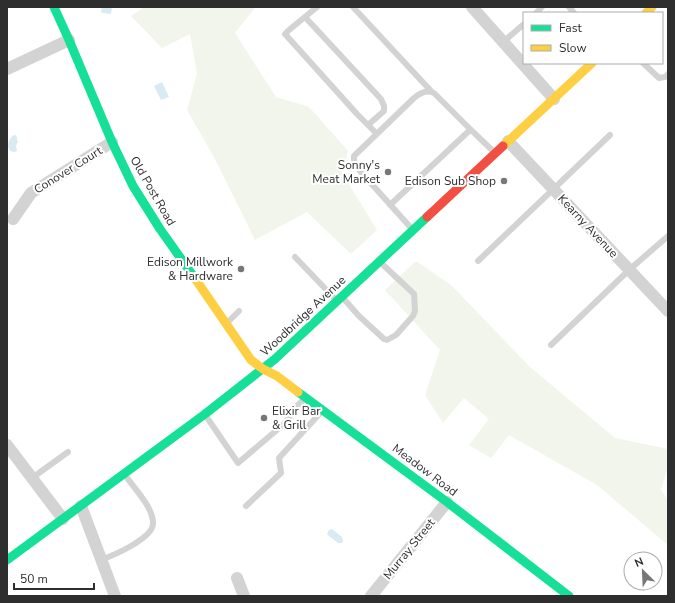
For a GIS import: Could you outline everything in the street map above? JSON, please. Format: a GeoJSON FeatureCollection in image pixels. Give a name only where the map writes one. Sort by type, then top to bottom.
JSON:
{"type":"FeatureCollection","features":[{"type":"Feature","properties":{"kind":"street","name":"Old Post Road"},"geometry":{"type":"LineString","coordinates":[[54,7],[112,142],[134,186],[160,229],[251,360],[263,369]]}},
{"type":"Feature","properties":{"kind":"street"},"geometry":{"type":"LineString","coordinates":[[472,7],[554,99]]}},
{"type":"Feature","properties":{"kind":"street"},"geometry":{"type":"LineString","coordinates":[[7,69],[69,40]]}},
{"type":"Feature","properties":{"kind":"street","name":"Woodbridge Avenue"},"geometry":{"type":"LineString","coordinates":[[7,560],[205,414],[276,359],[591,64]]}},
{"type":"Feature","properties":{"kind":"street","name":"Kearny Avenue"},"geometry":{"type":"LineString","coordinates":[[508,141],[668,311]]}},
{"type":"Feature","properties":{"kind":"street","name":"Conover Court"},"geometry":{"type":"LineString","coordinates":[[13,219],[31,193],[112,142]]}},
{"type":"Feature","properties":{"kind":"street","name":"Meadow Road"},"geometry":{"type":"LineString","coordinates":[[263,369],[277,376],[447,502],[562,594]]}},
{"type":"Feature","properties":{"kind":"street"},"geometry":{"type":"LineString","coordinates":[[7,444],[63,519]]}},
{"type":"Feature","properties":{"kind":"street","name":"Murray Street"},"geometry":{"type":"LineString","coordinates":[[371,596],[447,502]]}},
{"type":"Feature","properties":{"kind":"street"},"geometry":{"type":"LineString","coordinates":[[81,506],[115,596]]}},
{"type":"Feature","properties":{"kind":"street"},"geometry":{"type":"LineString","coordinates":[[237,578],[244,596]]}},
{"type":"Feature","properties":{"kind":"lane"},"geometry":{"type":"LineString","coordinates":[[317,7],[285,34],[377,134]]}},
{"type":"Feature","properties":{"kind":"lane"},"geometry":{"type":"LineString","coordinates":[[353,7],[431,91],[495,154]]}},
{"type":"Feature","properties":{"kind":"lane"},"geometry":{"type":"LineString","coordinates":[[305,17],[381,99],[384,106],[384,111],[368,125]]}},
{"type":"Feature","properties":{"kind":"lane"},"geometry":{"type":"LineString","coordinates":[[503,42],[523,25]]}},
{"type":"Feature","properties":{"kind":"lane"},"geometry":{"type":"LineString","coordinates":[[644,64],[659,78],[665,77],[668,74]]}},
{"type":"Feature","properties":{"kind":"lane"},"geometry":{"type":"LineString","coordinates":[[414,230],[360,171],[355,165],[353,159],[354,156],[414,98],[426,91],[431,91]]}},
{"type":"Feature","properties":{"kind":"lane"},"geometry":{"type":"LineString","coordinates":[[390,205],[470,130]]}},
{"type":"Feature","properties":{"kind":"lane"},"geometry":{"type":"LineString","coordinates":[[478,261],[610,135]]}},
{"type":"Feature","properties":{"kind":"lane"},"geometry":{"type":"LineString","coordinates":[[550,345],[629,270],[668,236]]}},
{"type":"Feature","properties":{"kind":"lane"},"geometry":{"type":"LineString","coordinates":[[295,257],[384,339],[387,340],[396,335],[413,316],[415,312],[414,294],[380,261]]}},
{"type":"Feature","properties":{"kind":"lane"},"geometry":{"type":"LineString","coordinates":[[226,324],[240,311]]}},
{"type":"Feature","properties":{"kind":"lane"},"geometry":{"type":"LineString","coordinates":[[205,414],[238,463],[284,424],[306,397]]}},
{"type":"Feature","properties":{"kind":"lane"},"geometry":{"type":"LineString","coordinates":[[246,506],[281,473],[279,458],[324,410]]}},
{"type":"Feature","properties":{"kind":"lane"},"geometry":{"type":"LineString","coordinates":[[32,478],[68,452]]}},
{"type":"Feature","properties":{"kind":"lane"},"geometry":{"type":"LineString","coordinates":[[101,560],[126,550],[149,533],[154,526],[152,515],[148,508],[123,474]]}},
{"type":"Feature","properties":{"kind":"shaded area"},"geometry":{"type":"Polygon","coordinates":[[[102,7],[112,7],[111,14],[101,12],[102,7]]]}},
{"type":"Feature","properties":{"kind":"shaded area"},"geometry":{"type":"Polygon","coordinates":[[[145,7],[253,7],[254,9],[235,33],[276,97],[309,107],[348,151],[342,173],[377,230],[351,254],[307,212],[255,240],[214,157],[187,110],[197,74],[190,34],[162,48],[131,16],[145,7]]]}},
{"type":"Feature","properties":{"kind":"shaded area"},"geometry":{"type":"Polygon","coordinates":[[[162,82],[169,97],[161,100],[154,86],[162,82]]]}},
{"type":"Feature","properties":{"kind":"shaded area"},"geometry":{"type":"Polygon","coordinates":[[[14,135],[17,137],[18,141],[16,146],[17,151],[14,152],[10,151],[8,144],[10,138],[14,135]]]}},
{"type":"Feature","properties":{"kind":"shaded area"},"geometry":{"type":"Polygon","coordinates":[[[416,261],[451,285],[530,367],[615,438],[668,449],[668,466],[661,490],[668,500],[668,545],[597,485],[509,435],[491,458],[469,445],[489,419],[464,398],[443,423],[425,395],[440,350],[385,290],[416,261]]]}},
{"type":"Feature","properties":{"kind":"shaded area"},"geometry":{"type":"Polygon","coordinates":[[[332,529],[342,537],[342,543],[338,543],[327,534],[329,530],[332,529]]]}},
{"type":"Feature","properties":{"kind":"traffic: fast"},"geometry":{"type":"LineString","coordinates":[[54,7],[112,142],[133,186],[160,229],[194,277]]}},
{"type":"Feature","properties":{"kind":"traffic: fast"},"geometry":{"type":"LineString","coordinates":[[7,560],[205,414],[275,359],[427,217]]}},
{"type":"Feature","properties":{"kind":"traffic: fast"},"geometry":{"type":"LineString","coordinates":[[298,392],[447,502],[569,596]]}},
{"type":"Feature","properties":{"kind":"traffic: slow"},"geometry":{"type":"LineString","coordinates":[[647,12],[652,7]]}},
{"type":"Feature","properties":{"kind":"traffic: slow"},"geometry":{"type":"LineString","coordinates":[[503,146],[591,64]]}},
{"type":"Feature","properties":{"kind":"traffic: slow"},"geometry":{"type":"LineString","coordinates":[[194,277],[251,360],[263,369],[277,376],[298,392]]}},
{"type":"Feature","properties":{"kind":"traffic: jam"},"geometry":{"type":"LineString","coordinates":[[427,217],[503,146]]}},
{"type":"Feature","properties":{"kind":"place","name":"Sonny's Meat Market"},"geometry":{"type":"Point","coordinates":[388,172]}},
{"type":"Feature","properties":{"kind":"place","name":"Edison Sub Shop"},"geometry":{"type":"Point","coordinates":[504,181]}},
{"type":"Feature","properties":{"kind":"place","name":"Edison Millwork & Hardware"},"geometry":{"type":"Point","coordinates":[241,269]}},
{"type":"Feature","properties":{"kind":"place","name":"Elixir Bar & Grill"},"geometry":{"type":"Point","coordinates":[264,418]}}]}
